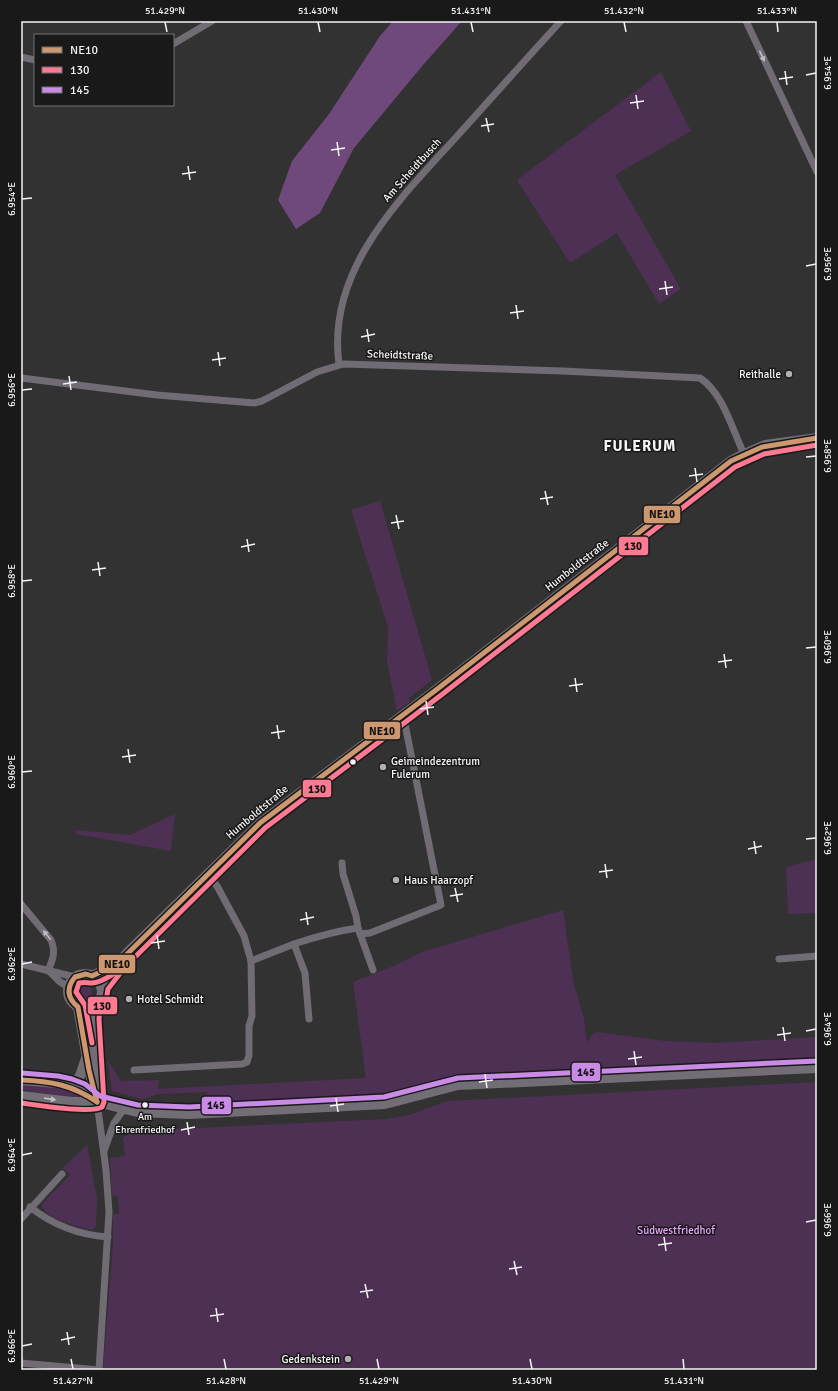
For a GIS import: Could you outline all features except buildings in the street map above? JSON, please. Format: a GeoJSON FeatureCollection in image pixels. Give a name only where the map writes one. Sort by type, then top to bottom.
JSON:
{"type":"FeatureCollection","features":[{"type":"Feature","properties":{"kind":"street"},"geometry":{"type":"LineString","coordinates":[[174,43],[212,21]]}},
{"type":"Feature","properties":{"kind":"street","name":"Am Scheidtbusch"},"geometry":{"type":"LineString","coordinates":[[339,364],[337,348],[344,301],[356,264],[372,236],[408,191],[561,21]]}},
{"type":"Feature","properties":{"kind":"street"},"geometry":{"type":"LineString","coordinates":[[746,21],[817,172]]}},
{"type":"Feature","properties":{"kind":"street"},"geometry":{"type":"LineString","coordinates":[[21,57],[34,60]]}},
{"type":"Feature","properties":{"kind":"street","name":"Scheidtstraße"},"geometry":{"type":"LineString","coordinates":[[21,378],[157,395],[254,403],[262,401],[317,372],[339,364],[563,371],[700,378],[710,384],[718,397],[744,454]]}},
{"type":"Feature","properties":{"kind":"street","name":"Humboldtstraße"},"geometry":{"type":"LineString","coordinates":[[93,1006],[98,1001],[101,994],[101,987],[117,964],[206,874],[260,823],[685,496],[744,454],[765,445],[817,438]]}},
{"type":"Feature","properties":{"kind":"street"},"geometry":{"type":"LineString","coordinates":[[251,961],[320,935],[359,931],[370,933],[441,905],[403,714]]}},
{"type":"Feature","properties":{"kind":"street"},"geometry":{"type":"LineString","coordinates":[[342,863],[343,874],[359,931],[373,970]]}},
{"type":"Feature","properties":{"kind":"street"},"geometry":{"type":"LineString","coordinates":[[134,1070],[235,1065],[247,1062],[249,1055],[249,1026],[252,1016],[251,961],[244,936],[217,886],[206,874]]}},
{"type":"Feature","properties":{"kind":"street"},"geometry":{"type":"LineString","coordinates":[[21,904],[51,940],[55,953],[48,971]]}},
{"type":"Feature","properties":{"kind":"street"},"geometry":{"type":"LineString","coordinates":[[294,944],[306,973],[309,1019]]}},
{"type":"Feature","properties":{"kind":"street"},"geometry":{"type":"LineString","coordinates":[[779,959],[817,956]]}},
{"type":"Feature","properties":{"kind":"street","name":"Humboldtstraße"},"geometry":{"type":"LineString","coordinates":[[21,964],[75,978],[86,974],[92,976],[117,964]]}},
{"type":"Feature","properties":{"kind":"street","name":"Humboldtstraße"},"geometry":{"type":"LineString","coordinates":[[48,971],[58,981],[68,987],[70,998],[78,1007],[86,1056],[97,1102]]}},
{"type":"Feature","properties":{"kind":"street"},"geometry":{"type":"LineString","coordinates":[[92,976],[98,981],[101,987]]}},
{"type":"Feature","properties":{"kind":"street"},"geometry":{"type":"LineString","coordinates":[[68,987],[75,978]]}},
{"type":"Feature","properties":{"kind":"street"},"geometry":{"type":"LineString","coordinates":[[21,1363],[99,1370],[108,1237],[108,1192],[97,1102],[93,1006],[85,1008],[78,1007]]}},
{"type":"Feature","properties":{"kind":"street"},"geometry":{"type":"LineString","coordinates":[[70,1086],[80,1076],[86,1056]]}},
{"type":"Feature","properties":{"kind":"street"},"geometry":{"type":"LineString","coordinates":[[21,1096],[72,1102],[97,1102],[151,1114],[189,1114],[385,1104],[412,1099],[436,1090],[458,1085],[817,1068]]}},
{"type":"Feature","properties":{"kind":"street"},"geometry":{"type":"LineString","coordinates":[[21,1080],[57,1083],[70,1086],[82,1090],[97,1102]]}},
{"type":"Feature","properties":{"kind":"street"},"geometry":{"type":"LineString","coordinates":[[103,1153],[114,1123],[124,1109]]}},
{"type":"Feature","properties":{"kind":"street"},"geometry":{"type":"LineString","coordinates":[[21,1219],[30,1207],[62,1174]]}},
{"type":"Feature","properties":{"kind":"street"},"geometry":{"type":"LineString","coordinates":[[30,1207],[44,1218],[59,1226],[80,1233],[108,1237]]}},
{"type":"Feature","properties":{"kind":"green space"},"geometry":{"type":"Polygon","coordinates":[[[661,72],[691,131],[615,175],[681,289],[659,304],[617,233],[570,263],[517,180],[661,72]]]}},
{"type":"Feature","properties":{"kind":"green space"},"geometry":{"type":"Polygon","coordinates":[[[380,501],[432,680],[409,698],[410,701],[397,711],[387,662],[388,627],[351,510],[380,501]]]}},
{"type":"Feature","properties":{"kind":"green space"},"geometry":{"type":"Polygon","coordinates":[[[175,814],[171,851],[76,834],[76,830],[130,835],[175,814]]]}},
{"type":"Feature","properties":{"kind":"green space"},"geometry":{"type":"Polygon","coordinates":[[[817,859],[817,913],[788,914],[786,867],[817,859]]]}},
{"type":"Feature","properties":{"kind":"green space"},"geometry":{"type":"Polygon","coordinates":[[[563,910],[573,980],[584,1019],[587,1043],[592,1035],[597,1032],[666,1041],[714,1043],[817,1037],[817,1064],[459,1079],[384,1099],[200,1107],[208,1092],[158,1094],[143,1099],[112,1091],[108,1061],[121,1081],[159,1080],[158,1089],[366,1078],[353,982],[391,967],[422,952],[563,910]]]}},
{"type":"Feature","properties":{"kind":"green space"},"geometry":{"type":"Polygon","coordinates":[[[81,985],[87,985],[92,990],[90,999],[87,1001],[81,1001],[76,996],[76,990],[81,985]]]}},
{"type":"Feature","properties":{"kind":"green space","name":"Südwestfriedhof"},"geometry":{"type":"Polygon","coordinates":[[[817,1082],[817,1370],[103,1370],[113,1245],[113,1214],[119,1214],[118,1196],[112,1196],[110,1158],[125,1156],[123,1138],[132,1131],[387,1119],[409,1115],[448,1101],[817,1082]]]}},
{"type":"Feature","properties":{"kind":"green space"},"geometry":{"type":"Polygon","coordinates":[[[21,1083],[58,1087],[78,1093],[78,1098],[21,1090],[21,1083]]]}},
{"type":"Feature","properties":{"kind":"green space"},"geometry":{"type":"Polygon","coordinates":[[[87,1145],[97,1198],[96,1227],[92,1230],[79,1227],[54,1217],[43,1209],[42,1204],[70,1175],[63,1168],[87,1145]]]}},
{"type":"Feature","properties":{"kind":"shaded area"},"geometry":{"type":"Polygon","coordinates":[[[393,21],[462,21],[423,65],[354,148],[320,213],[296,229],[278,200],[292,161],[329,114],[380,36],[393,21]]]}},
{"type":"Feature","properties":{"kind":"transit line","name":"NE10"},"geometry":{"type":"LineString","coordinates":[[97,1102],[89,1070],[78,1007],[74,1004],[69,993],[70,985],[75,977],[86,974],[92,976],[117,964],[260,823],[436,690],[731,461],[762,447],[817,438]]}},
{"type":"Feature","properties":{"kind":"transit line","name":"130"},"geometry":{"type":"LineString","coordinates":[[21,1103],[87,1110],[102,1107],[104,1102],[99,1019],[100,1009],[106,1001],[108,989],[125,967],[265,828],[440,696],[735,467],[764,454],[817,445]]}},
{"type":"Feature","properties":{"kind":"transit line","name":"130"},"geometry":{"type":"LineString","coordinates":[[92,1043],[85,1005],[76,992],[79,983],[101,981],[117,972],[128,962]]}},
{"type":"Feature","properties":{"kind":"transit line","name":"145"},"geometry":{"type":"LineString","coordinates":[[22,1073],[58,1076],[72,1079],[85,1084],[100,1096],[138,1105],[189,1107],[384,1097],[458,1078],[817,1061]]}},
{"type":"Feature","properties":{"kind":"transit line","name":"NE10"},"geometry":{"type":"LineString","coordinates":[[21,1080],[42,1081],[61,1085],[88,1096],[97,1102]]}},
{"type":"Feature","properties":{"kind":"place","name":"Reithalle"},"geometry":{"type":"Point","coordinates":[789,374]}},
{"type":"Feature","properties":{"kind":"place","name":"Geimeindezentrum Fulerum"},"geometry":{"type":"Point","coordinates":[383,767]}},
{"type":"Feature","properties":{"kind":"place","name":"Haus Haarzopf"},"geometry":{"type":"Point","coordinates":[396,880]}},
{"type":"Feature","properties":{"kind":"place","name":"Hotel Schmidt"},"geometry":{"type":"Point","coordinates":[129,999]}},
{"type":"Feature","properties":{"kind":"place","name":"Am Ehrenfriedhof"},"geometry":{"type":"Point","coordinates":[145,1105]}},
{"type":"Feature","properties":{"kind":"place","name":"Gedenkstein"},"geometry":{"type":"Point","coordinates":[348,1359]}},
{"type":"Feature","properties":{"kind":"district","name":"FULERUM"},"geometry":{"type":"Point","coordinates":[640,446]}}]}
